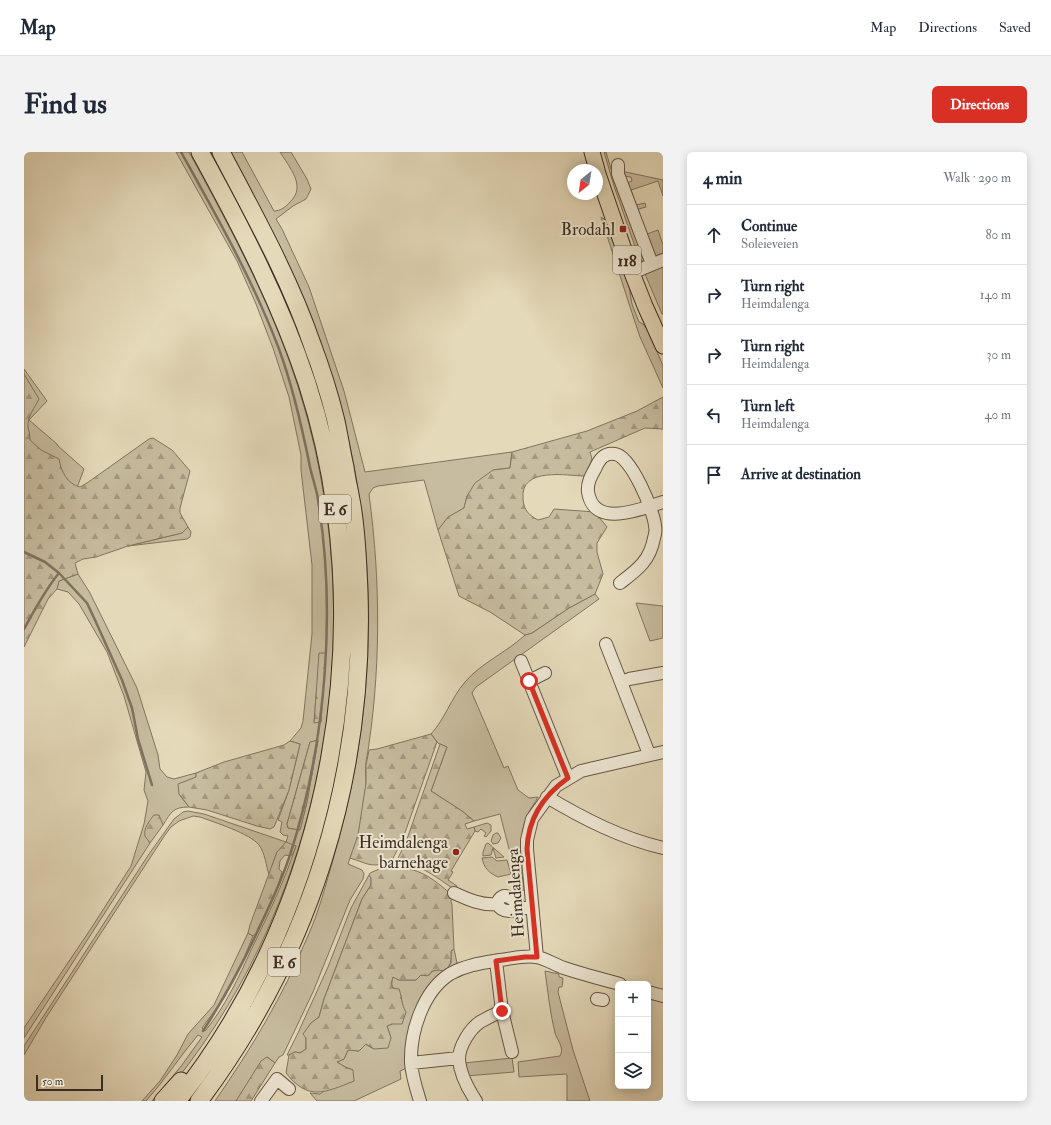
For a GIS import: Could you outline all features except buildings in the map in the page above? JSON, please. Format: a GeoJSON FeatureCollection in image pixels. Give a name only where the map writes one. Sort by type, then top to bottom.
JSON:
{"type":"FeatureCollection","features":[{"type":"Feature","properties":{"kind":"highway","name":"E 6"},"geometry":{"type":"LineString","coordinates":[[177,1101],[221,1039],[249,993],[290,905],[306,858],[325,786],[334,735],[341,670],[343,610],[339,542],[334,504],[323,447],[308,385],[282,313],[268,282],[200,152]]}},
{"type":"Feature","properties":{"kind":"highway","name":"E 6"},"geometry":{"type":"LineString","coordinates":[[199,1101],[219,1075],[237,1047],[271,988],[300,926],[327,848],[341,794],[353,728],[358,686],[360,626],[354,517],[335,417],[313,345],[278,262],[220,152]]}},
{"type":"Feature","properties":{"kind":"highway","name":"E 6"},"geometry":{"type":"LineString","coordinates":[[163,1101],[186,1074],[221,1039]]}},
{"type":"Feature","properties":{"kind":"highway","name":"E 6"},"geometry":{"type":"LineString","coordinates":[[210,1101],[232,1067],[237,1047]]}},
{"type":"Feature","properties":{"kind":"main road","name":"118"},"geometry":{"type":"LineString","coordinates":[[592,152],[595,164]]}},
{"type":"Feature","properties":{"kind":"main road","name":"118"},"geometry":{"type":"LineString","coordinates":[[603,188],[632,273],[663,346]]}},
{"type":"Feature","properties":{"kind":"street"},"geometry":{"type":"LineString","coordinates":[[618,166],[618,174],[657,262],[632,273]]}},
{"type":"Feature","properties":{"kind":"street"},"geometry":{"type":"LineString","coordinates":[[620,583],[641,567],[659,530],[649,506],[637,479],[622,457],[615,453],[605,455],[600,459],[590,480],[588,490],[593,503],[600,511],[608,514],[624,513],[649,506],[663,502]]}},
{"type":"Feature","properties":{"kind":"street"},"geometry":{"type":"LineString","coordinates":[[606,644],[649,754]]}},
{"type":"Feature","properties":{"kind":"street"},"geometry":{"type":"LineString","coordinates":[[521,661],[568,778]]}},
{"type":"Feature","properties":{"kind":"street"},"geometry":{"type":"LineString","coordinates":[[529,681],[546,673]]}},
{"type":"Feature","properties":{"kind":"street"},"geometry":{"type":"LineString","coordinates":[[621,682],[629,679],[663,673]]}},
{"type":"Feature","properties":{"kind":"street","name":"Heimdalenga"},"geometry":{"type":"LineString","coordinates":[[420,1101],[414,1084],[411,1063],[412,1048],[418,1020],[431,994],[438,985],[449,975],[460,969],[476,964],[525,957],[537,957],[526,908],[527,840],[532,820],[547,797],[556,786],[581,771],[649,754],[663,752]]}},
{"type":"Feature","properties":{"kind":"street"},"geometry":{"type":"LineString","coordinates":[[547,797],[598,826],[630,839],[663,848]]}},
{"type":"Feature","properties":{"kind":"street"},"geometry":{"type":"LineString","coordinates":[[454,893],[468,900],[491,905],[497,904],[498,900],[506,896],[511,897],[526,908]]}},
{"type":"Feature","properties":{"kind":"street"},"geometry":{"type":"LineString","coordinates":[[537,957],[564,968],[615,983]]}},
{"type":"Feature","properties":{"kind":"street"},"geometry":{"type":"LineString","coordinates":[[496,961],[502,1011],[512,1052]]}},
{"type":"Feature","properties":{"kind":"street"},"geometry":{"type":"LineString","coordinates":[[651,993],[663,996]]}},
{"type":"Feature","properties":{"kind":"street"},"geometry":{"type":"LineString","coordinates":[[476,1101],[465,1083],[459,1058],[462,1048],[472,1030],[479,1023],[502,1011]]}},
{"type":"Feature","properties":{"kind":"street"},"geometry":{"type":"LineString","coordinates":[[411,1063],[459,1058]]}},
{"type":"Feature","properties":{"kind":"street"},"geometry":{"type":"LineString","coordinates":[[261,1101],[277,1079],[289,1089]]}},
{"type":"Feature","properties":{"kind":"green space"},"geometry":{"type":"Polygon","coordinates":[[[176,152],[189,152],[238,244],[267,306],[303,403],[324,494],[333,586],[331,679],[318,770],[295,860],[260,946],[215,1027],[159,1101],[152,1101],[182,1065],[202,1037],[198,1035],[153,1093],[146,1101],[142,1101],[160,1081],[177,1055],[188,1034],[214,1005],[248,933],[253,936],[240,968],[224,998],[202,1028],[205,1031],[225,1002],[237,981],[270,911],[296,846],[277,852],[269,875],[264,855],[259,845],[241,833],[223,825],[193,816],[179,821],[171,827],[47,1016],[24,1055],[24,1046],[149,854],[174,819],[183,812],[188,811],[204,814],[286,842],[288,836],[283,835],[280,832],[282,822],[278,820],[289,790],[300,744],[290,741],[301,728],[303,721],[312,634],[312,565],[301,470],[301,455],[289,397],[273,348],[237,261],[176,152]],[[317,685],[314,722],[321,722],[317,685]],[[318,741],[310,742],[287,824],[288,828],[300,830],[307,802],[318,741]]]}},
{"type":"Feature","properties":{"kind":"green space"},"geometry":{"type":"Polygon","coordinates":[[[207,152],[213,152],[252,225],[294,312],[324,399],[344,494],[352,569],[352,669],[347,667],[335,469],[207,152]]]}},
{"type":"Feature","properties":{"kind":"green space"},"geometry":{"type":"Polygon","coordinates":[[[230,152],[242,152],[274,211],[287,206],[295,196],[297,190],[297,183],[292,170],[280,152],[291,152],[307,179],[311,189],[306,199],[293,206],[276,219],[309,287],[344,391],[365,472],[512,452],[510,468],[493,470],[467,496],[464,508],[449,517],[438,530],[424,480],[378,486],[373,488],[369,494],[376,561],[378,629],[377,663],[363,810],[357,839],[348,864],[362,870],[364,874],[363,879],[350,900],[313,992],[283,1055],[279,1057],[275,1063],[267,1057],[236,1101],[215,1101],[266,1022],[298,960],[319,908],[350,792],[361,727],[367,663],[368,599],[364,535],[355,471],[341,407],[321,344],[302,294],[268,222],[230,152]]]}},
{"type":"Feature","properties":{"kind":"green space"},"geometry":{"type":"Polygon","coordinates":[[[604,152],[606,152],[611,169],[615,170],[646,260],[640,261],[604,152]]]}},
{"type":"Feature","properties":{"kind":"green space"},"geometry":{"type":"Polygon","coordinates":[[[621,171],[663,180],[663,196],[658,181],[631,190],[636,205],[645,203],[646,207],[636,209],[627,183],[632,181],[631,177],[623,176],[621,171]]]}},
{"type":"Feature","properties":{"kind":"green space"},"geometry":{"type":"Polygon","coordinates":[[[601,217],[607,221],[627,274],[632,304],[639,322],[643,324],[649,332],[663,366],[663,388],[640,337],[601,217]]]}},
{"type":"Feature","properties":{"kind":"green space"},"geometry":{"type":"Polygon","coordinates":[[[658,230],[663,245],[663,253],[653,257],[647,234],[658,230]]]}},
{"type":"Feature","properties":{"kind":"green space"},"geometry":{"type":"Polygon","coordinates":[[[663,265],[663,314],[662,314],[645,274],[663,265]]]}},
{"type":"Feature","properties":{"kind":"green space"},"geometry":{"type":"Polygon","coordinates":[[[24,369],[47,401],[29,420],[84,469],[24,629],[24,369]]]}},
{"type":"Feature","properties":{"kind":"green space"},"geometry":{"type":"Polygon","coordinates":[[[24,374],[39,399],[28,423],[30,440],[41,450],[59,459],[65,476],[75,485],[80,487],[87,483],[149,439],[153,438],[172,450],[190,471],[180,508],[180,513],[188,527],[182,533],[128,546],[96,557],[83,559],[75,563],[78,574],[59,581],[57,589],[48,599],[24,647],[24,374]]]}},
{"type":"Feature","properties":{"kind":"green space"},"geometry":{"type":"Polygon","coordinates":[[[663,397],[663,429],[645,428],[590,452],[592,459],[586,476],[546,475],[529,481],[524,489],[524,507],[538,520],[549,517],[554,509],[595,512],[607,527],[597,543],[597,552],[603,574],[595,594],[569,608],[532,633],[525,635],[490,612],[459,596],[438,530],[448,517],[464,508],[467,496],[475,483],[493,470],[510,468],[512,452],[587,431],[637,411],[663,397]]]}},
{"type":"Feature","properties":{"kind":"green space"},"geometry":{"type":"Polygon","coordinates":[[[188,527],[191,532],[190,537],[187,539],[128,546],[182,533],[188,527]]]}},
{"type":"Feature","properties":{"kind":"green space"},"geometry":{"type":"Polygon","coordinates":[[[78,574],[90,593],[137,688],[158,755],[160,769],[167,777],[174,779],[196,773],[196,777],[179,794],[189,807],[179,808],[173,811],[163,825],[161,821],[148,839],[150,843],[24,1038],[24,1028],[131,866],[144,824],[148,801],[144,790],[146,772],[124,696],[107,652],[79,604],[68,592],[57,589],[59,581],[78,574]]]}},
{"type":"Feature","properties":{"kind":"green space"},"geometry":{"type":"Polygon","coordinates":[[[595,594],[599,599],[476,687],[472,693],[504,768],[508,766],[518,790],[529,798],[538,797],[527,816],[522,834],[521,853],[524,890],[520,891],[500,814],[474,821],[462,811],[431,791],[447,747],[438,743],[431,734],[440,722],[460,688],[471,675],[525,635],[532,633],[569,608],[595,594]]]}},
{"type":"Feature","properties":{"kind":"green space"},"geometry":{"type":"Polygon","coordinates":[[[636,603],[663,606],[663,638],[650,641],[636,603]]]}},
{"type":"Feature","properties":{"kind":"green space"},"geometry":{"type":"Polygon","coordinates":[[[319,653],[326,653],[321,722],[314,723],[319,653]]]}},
{"type":"Feature","properties":{"kind":"green space"},"geometry":{"type":"Polygon","coordinates":[[[345,707],[348,709],[342,757],[313,873],[259,997],[192,1101],[185,1101],[255,994],[345,707]]]}},
{"type":"Feature","properties":{"kind":"green space"},"geometry":{"type":"Polygon","coordinates":[[[431,734],[437,742],[402,841],[391,862],[374,865],[350,858],[358,835],[366,783],[366,765],[369,750],[431,734]]]}},
{"type":"Feature","properties":{"kind":"green space"},"geometry":{"type":"Polygon","coordinates":[[[318,740],[307,802],[300,830],[288,828],[287,824],[310,742],[318,740]]]}},
{"type":"Feature","properties":{"kind":"green space"},"geometry":{"type":"Polygon","coordinates":[[[290,741],[300,744],[289,790],[274,827],[270,829],[207,810],[189,807],[179,794],[178,784],[196,777],[196,773],[224,762],[284,745],[290,741]]]}},
{"type":"Feature","properties":{"kind":"green space"},"geometry":{"type":"Polygon","coordinates":[[[440,744],[447,747],[431,791],[462,811],[474,821],[465,824],[467,829],[474,827],[475,831],[451,871],[453,872],[448,880],[457,886],[455,890],[435,876],[420,868],[405,863],[396,862],[406,842],[440,744]]]}},
{"type":"Feature","properties":{"kind":"green space"},"geometry":{"type":"Polygon","coordinates":[[[154,815],[159,815],[163,825],[150,843],[145,836],[145,830],[154,815]]]}},
{"type":"Feature","properties":{"kind":"green space"},"geometry":{"type":"Polygon","coordinates":[[[487,823],[491,825],[491,831],[486,837],[484,836],[486,833],[481,829],[478,832],[475,831],[474,827],[487,823]]]}},
{"type":"Feature","properties":{"kind":"green space"},"geometry":{"type":"Polygon","coordinates":[[[498,833],[501,838],[498,843],[493,844],[491,841],[493,835],[498,833]]]}},
{"type":"Feature","properties":{"kind":"green space"},"geometry":{"type":"Polygon","coordinates":[[[286,842],[296,846],[293,854],[290,856],[285,855],[280,861],[279,869],[282,872],[278,886],[256,933],[253,936],[248,933],[250,925],[277,852],[286,842]]]}},
{"type":"Feature","properties":{"kind":"green space"},"geometry":{"type":"Polygon","coordinates":[[[488,843],[504,857],[496,858],[493,848],[491,855],[483,856],[486,844],[488,843]]]}},
{"type":"Feature","properties":{"kind":"green space"},"geometry":{"type":"Polygon","coordinates":[[[492,857],[497,861],[507,860],[511,874],[498,877],[492,874],[484,865],[482,858],[492,857]]]}},
{"type":"Feature","properties":{"kind":"green space"},"geometry":{"type":"Polygon","coordinates":[[[392,867],[410,869],[425,875],[438,883],[452,895],[451,901],[454,949],[451,951],[450,962],[448,967],[443,971],[432,971],[428,975],[421,975],[416,980],[399,980],[393,977],[391,984],[393,988],[399,989],[406,1012],[402,1024],[392,1024],[387,1026],[391,1038],[388,1048],[374,1049],[366,1044],[359,1051],[348,1050],[344,1059],[337,1062],[353,1070],[354,1081],[325,1091],[309,1091],[294,1082],[286,1073],[289,1055],[295,1052],[300,1053],[306,1049],[306,1038],[303,1034],[311,1023],[319,1017],[324,999],[362,899],[371,885],[370,873],[379,869],[392,867]]]}},
{"type":"Feature","properties":{"kind":"green space"},"geometry":{"type":"Polygon","coordinates":[[[369,875],[371,878],[371,885],[362,899],[324,999],[319,1017],[311,1023],[306,1038],[306,1049],[300,1053],[295,1052],[287,1055],[328,967],[351,908],[369,875]]]}},
{"type":"Feature","properties":{"kind":"green space"},"geometry":{"type":"Polygon","coordinates":[[[454,949],[457,963],[461,964],[435,983],[407,1068],[400,1071],[401,1079],[354,1101],[317,1101],[310,1093],[320,1094],[353,1070],[337,1062],[344,1059],[348,1050],[359,1051],[365,1044],[374,1049],[391,1038],[387,1026],[392,1024],[402,1005],[401,995],[392,986],[393,977],[399,980],[416,980],[421,975],[428,976],[432,971],[448,968],[451,963],[451,951],[454,949]]]}},
{"type":"Feature","properties":{"kind":"green space"},"geometry":{"type":"Polygon","coordinates":[[[545,971],[559,974],[559,977],[563,978],[562,987],[559,987],[558,992],[573,1050],[590,1101],[567,1101],[566,1074],[519,1077],[518,1062],[560,1056],[562,1050],[553,1025],[545,971]]]}},
{"type":"Feature","properties":{"kind":"green space"},"geometry":{"type":"Polygon","coordinates":[[[267,1057],[275,1063],[251,1101],[236,1101],[261,1061],[267,1057]]]}},
{"type":"Feature","properties":{"kind":"green space"},"geometry":{"type":"Polygon","coordinates":[[[512,1058],[514,1072],[466,1076],[464,1063],[512,1058]]]}},
{"type":"Feature","properties":{"kind":"waterway"},"geometry":{"type":"LineString","coordinates":[[181,152],[246,273],[269,323],[284,363],[297,407],[317,494],[323,538],[326,583],[327,629],[320,722],[302,812],[287,864],[269,907],[234,979],[203,1031]]}},
{"type":"Feature","properties":{"kind":"waterway"},"geometry":{"type":"LineString","coordinates":[[24,552],[45,562],[59,573],[87,603],[122,680],[132,708],[138,739],[152,785]]}},
{"type":"Feature","properties":{"kind":"waterway"},"geometry":{"type":"LineString","coordinates":[[24,629],[36,607],[59,573]]}},
{"type":"Feature","properties":{"kind":"place","name":"Brodahl"},"geometry":{"type":"Point","coordinates":[623,229]}},
{"type":"Feature","properties":{"kind":"place","name":"Heimdalenga barnehage"},"geometry":{"type":"Point","coordinates":[456,852]}},
{"type":"Feature","properties":{"kind":"route"},"geometry":{"type":"LineString","coordinates":[[502,1011],[496,961],[537,957],[527,849],[527,840],[532,820],[556,786],[568,778],[529,681]]}}]}
